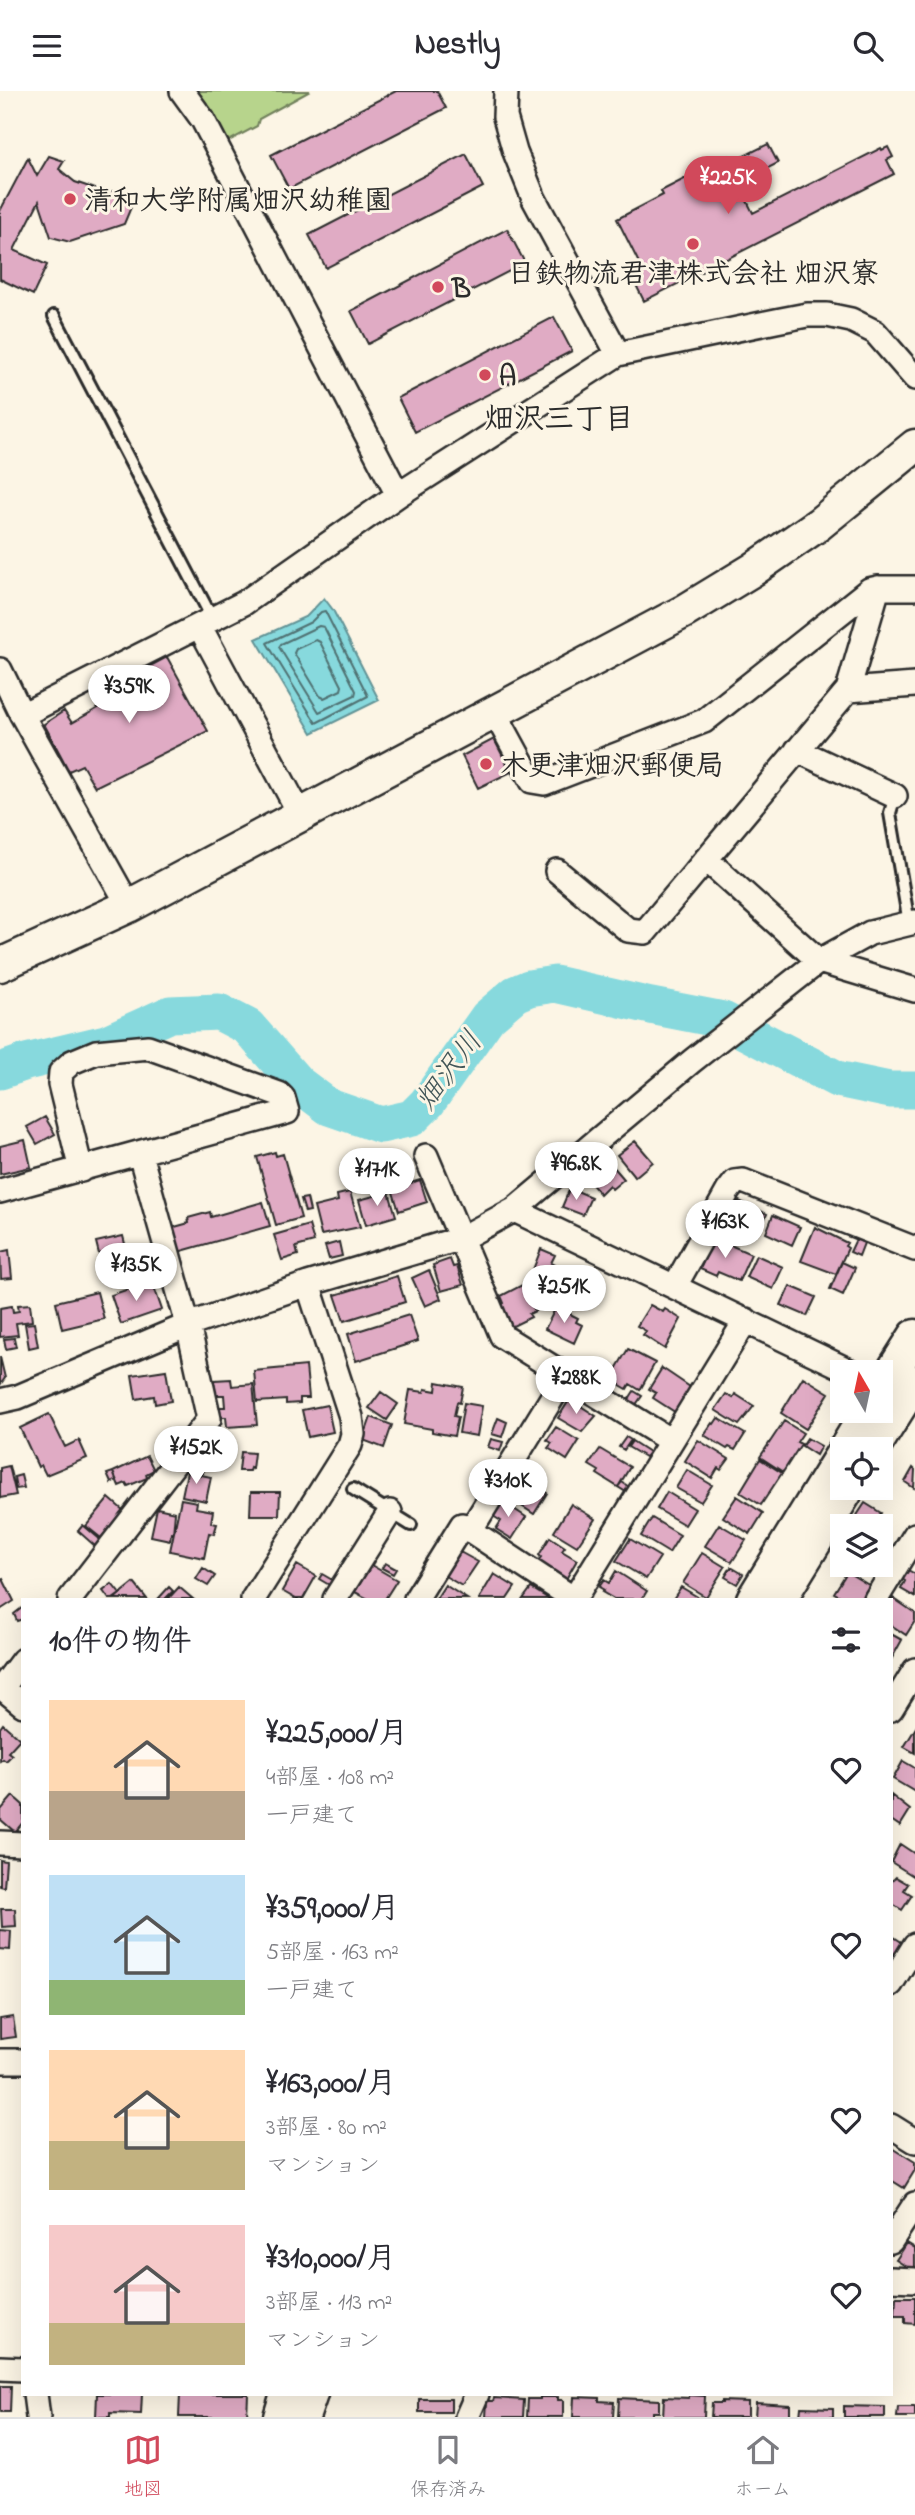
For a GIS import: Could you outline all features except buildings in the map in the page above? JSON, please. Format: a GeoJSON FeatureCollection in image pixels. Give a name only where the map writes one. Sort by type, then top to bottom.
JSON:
{"type":"FeatureCollection","features":[{"type":"Feature","properties":{"kind":"street"},"geometry":{"type":"LineString","coordinates":[[182,91],[203,120],[398,495]]}},
{"type":"Feature","properties":{"kind":"street"},"geometry":{"type":"LineString","coordinates":[[506,91],[505,117],[514,152],[534,199],[618,354]]}},
{"type":"Feature","properties":{"kind":"street"},"geometry":{"type":"LineString","coordinates":[[22,715],[244,603],[398,495],[618,354],[776,321],[827,315],[851,320],[875,332],[915,378]]}},
{"type":"Feature","properties":{"kind":"street"},"geometry":{"type":"LineString","coordinates":[[0,965],[129,906],[685,611],[754,569],[819,524],[915,446]]}},
{"type":"Feature","properties":{"kind":"street"},"geometry":{"type":"LineString","coordinates":[[557,871],[623,926],[645,932],[848,690],[878,588]]}},
{"type":"Feature","properties":{"kind":"street"},"geometry":{"type":"LineString","coordinates":[[495,713],[532,781],[544,783],[704,721],[869,590],[915,588]]}},
{"type":"Feature","properties":{"kind":"street"},"geometry":{"type":"LineString","coordinates":[[206,623],[300,816]]}},
{"type":"Feature","properties":{"kind":"street"},"geometry":{"type":"LineString","coordinates":[[0,670],[22,715],[129,906]]}},
{"type":"Feature","properties":{"kind":"street"},"geometry":{"type":"LineString","coordinates":[[848,690],[915,685]]}},
{"type":"Feature","properties":{"kind":"street"},"geometry":{"type":"LineString","coordinates":[[797,750],[895,796]]}},
{"type":"Feature","properties":{"kind":"street"},"geometry":{"type":"LineString","coordinates":[[706,859],[819,961],[915,989]]}},
{"type":"Feature","properties":{"kind":"street"},"geometry":{"type":"LineString","coordinates":[[0,1401],[18,1397],[188,1325],[308,1283],[462,1238],[514,1210],[692,1061],[819,961],[870,933],[912,922]]}},
{"type":"Feature","properties":{"kind":"street"},"geometry":{"type":"LineString","coordinates":[[0,1191],[81,1170],[140,1154],[287,1112],[283,1098],[279,1094],[148,1047],[96,1052],[72,1062],[61,1072],[60,1084],[81,1170]]}},
{"type":"Feature","properties":{"kind":"street"},"geometry":{"type":"LineString","coordinates":[[71,1598],[209,1419],[188,1325],[140,1154]]}},
{"type":"Feature","properties":{"kind":"street"},"geometry":{"type":"LineString","coordinates":[[426,1156],[502,1336],[671,1441]]}},
{"type":"Feature","properties":{"kind":"street"},"geometry":{"type":"LineString","coordinates":[[675,1286],[735,1182],[743,1181],[915,1249]]}},
{"type":"Feature","properties":{"kind":"street"},"geometry":{"type":"LineString","coordinates":[[514,1210],[830,1361]]}},
{"type":"Feature","properties":{"kind":"street"},"geometry":{"type":"LineString","coordinates":[[254,1598],[350,1445],[353,1434],[351,1417],[308,1283]]}},
{"type":"Feature","properties":{"kind":"street"},"geometry":{"type":"LineString","coordinates":[[575,1598],[746,1320]]}},
{"type":"Feature","properties":{"kind":"street"},"geometry":{"type":"LineString","coordinates":[[893,1392],[915,1336]]}},
{"type":"Feature","properties":{"kind":"street"},"geometry":{"type":"LineString","coordinates":[[470,1531],[566,1375]]}},
{"type":"Feature","properties":{"kind":"street"},"geometry":{"type":"LineString","coordinates":[[855,1437],[868,1423]]}},
{"type":"Feature","properties":{"kind":"street"},"geometry":{"type":"LineString","coordinates":[[754,1598],[830,1474]]}},
{"type":"Feature","properties":{"kind":"street"},"geometry":{"type":"LineString","coordinates":[[781,1598],[841,1500]]}},
{"type":"Feature","properties":{"kind":"street"},"geometry":{"type":"LineString","coordinates":[[336,1598],[390,1511]]}},
{"type":"Feature","properties":{"kind":"street"},"geometry":{"type":"LineString","coordinates":[[417,1598],[462,1525],[572,1598]]}},
{"type":"Feature","properties":{"kind":"street"},"geometry":{"type":"LineString","coordinates":[[877,1598],[915,1535]]}},
{"type":"Feature","properties":{"kind":"street"},"geometry":{"type":"LineString","coordinates":[[21,1662],[1,1687],[21,1703]]}},
{"type":"Feature","properties":{"kind":"street"},"geometry":{"type":"LineString","coordinates":[[893,1706],[915,1670]]}},
{"type":"Feature","properties":{"kind":"street"},"geometry":{"type":"LineString","coordinates":[[0,1843],[21,1845]]}},
{"type":"Feature","properties":{"kind":"street"},"geometry":{"type":"LineString","coordinates":[[893,1981],[915,1945]]}},
{"type":"Feature","properties":{"kind":"street"},"geometry":{"type":"LineString","coordinates":[[0,2061],[21,2061]]}},
{"type":"Feature","properties":{"kind":"street"},"geometry":{"type":"LineString","coordinates":[[893,2127],[915,2141]]}},
{"type":"Feature","properties":{"kind":"street"},"geometry":{"type":"LineString","coordinates":[[893,2238],[915,2204]]}},
{"type":"Feature","properties":{"kind":"street"},"geometry":{"type":"LineString","coordinates":[[893,2279],[915,2280]]}},
{"type":"Feature","properties":{"kind":"street"},"geometry":{"type":"LineString","coordinates":[[0,2368],[21,2369]]}},
{"type":"Feature","properties":{"kind":"street"},"geometry":{"type":"LineString","coordinates":[[35,2396],[38,2417]]}},
{"type":"Feature","properties":{"kind":"street"},"geometry":{"type":"LineString","coordinates":[[280,2417],[286,2396]]}},
{"type":"Feature","properties":{"kind":"street"},"geometry":{"type":"LineString","coordinates":[[303,2417],[310,2396]]}},
{"type":"Feature","properties":{"kind":"street"},"geometry":{"type":"LineString","coordinates":[[467,2417],[476,2396]]}},
{"type":"Feature","properties":{"kind":"lane"},"geometry":{"type":"LineString","coordinates":[[54,316],[206,623]]}},
{"type":"Feature","properties":{"kind":"lane"},"geometry":{"type":"LineString","coordinates":[[895,796],[890,813],[912,922]]}},
{"type":"Feature","properties":{"kind":"lane"},"geometry":{"type":"LineString","coordinates":[[353,1489],[411,1525]]}},
{"type":"Feature","properties":{"kind":"green space"},"geometry":{"type":"Polygon","coordinates":[[[191,91],[310,91],[259,119],[257,126],[227,142],[191,91]]]}},
{"type":"Feature","properties":{"kind":"water"},"geometry":{"type":"Polygon","coordinates":[[[324,598],[333,610],[379,700],[312,733],[256,639],[307,616],[324,598]]]}},
{"type":"Feature","properties":{"kind":"waterway","name":"畑沢川"},"geometry":{"type":"LineString","coordinates":[[0,1071],[106,1043],[170,1014],[219,1012],[248,1027],[297,1083],[329,1107],[381,1125],[412,1118],[427,1103],[488,1017],[515,994],[529,988],[555,984],[723,1020],[837,1079],[890,1090],[915,1090]]}},
{"type":"Feature","properties":{"kind":"place","name":"清和大学附属畑沢幼稚園"},"geometry":{"type":"Point","coordinates":[70,199]}},
{"type":"Feature","properties":{"kind":"place","name":"日鉄物流君津株式会社 畑沢寮"},"geometry":{"type":"Point","coordinates":[693,244]}},
{"type":"Feature","properties":{"kind":"place","name":"B"},"geometry":{"type":"Point","coordinates":[438,287]}},
{"type":"Feature","properties":{"kind":"place","name":"A"},"geometry":{"type":"Point","coordinates":[485,375]}},
{"type":"Feature","properties":{"kind":"place","name":"木更津畑沢郵便局"},"geometry":{"type":"Point","coordinates":[486,764]}},
{"type":"Feature","properties":{"kind":"district","name":"畑沢三丁目"},"geometry":{"type":"Point","coordinates":[559,418]}}]}
